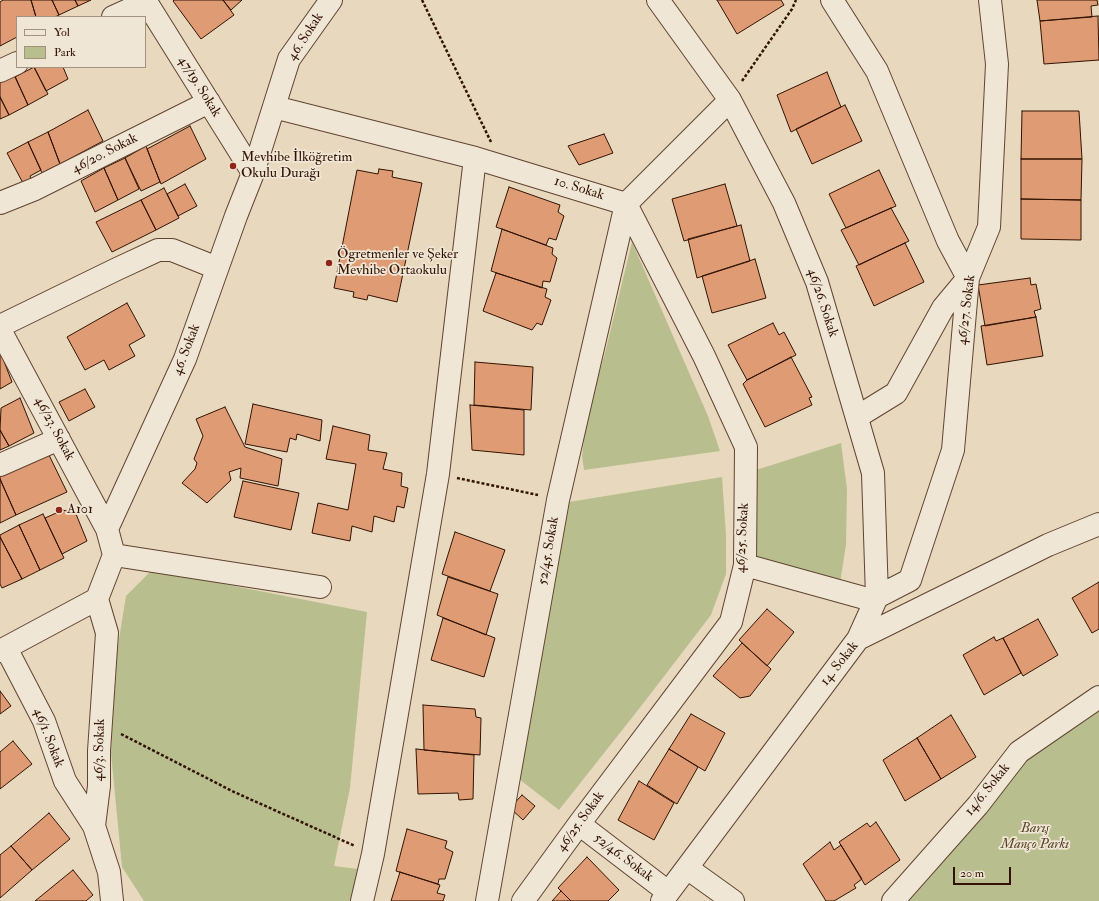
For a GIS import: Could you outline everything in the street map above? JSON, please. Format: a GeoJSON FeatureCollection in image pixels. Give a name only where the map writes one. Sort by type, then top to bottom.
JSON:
{"type":"FeatureCollection","features":[{"type":"Feature","properties":{"kind":"street","name":"46. Sokak"},"geometry":{"type":"LineString","coordinates":[[106,530],[185,359],[253,173],[290,60],[331,0]]}},
{"type":"Feature","properties":{"kind":"street","name":"46/26. Sokak"},"geometry":{"type":"LineString","coordinates":[[658,0],[730,100],[784,203],[818,282],[873,473],[876,599],[858,639]]}},
{"type":"Feature","properties":{"kind":"street"},"geometry":{"type":"LineString","coordinates":[[832,0],[877,71],[948,241],[968,278],[943,308],[896,393],[856,417]]}},
{"type":"Feature","properties":{"kind":"street","name":"46/27. Sokak"},"geometry":{"type":"LineString","coordinates":[[876,599],[910,580],[953,450],[968,278],[989,227],[997,64],[990,0]]}},
{"type":"Feature","properties":{"kind":"street"},"geometry":{"type":"LineString","coordinates":[[116,16],[146,1]]}},
{"type":"Feature","properties":{"kind":"street","name":"47/19. Sokak"},"geometry":{"type":"LineString","coordinates":[[146,1],[253,173]]}},
{"type":"Feature","properties":{"kind":"street"},"geometry":{"type":"LineString","coordinates":[[0,71],[16,63]]}},
{"type":"Feature","properties":{"kind":"street"},"geometry":{"type":"LineString","coordinates":[[626,204],[730,100]]}},
{"type":"Feature","properties":{"kind":"street","name":"46/20. Sokak"},"geometry":{"type":"LineString","coordinates":[[0,203],[35,189],[209,102]]}},
{"type":"Feature","properties":{"kind":"street","name":"10. Sokak"},"geometry":{"type":"LineString","coordinates":[[274,108],[476,158],[626,204]]}},
{"type":"Feature","properties":{"kind":"street"},"geometry":{"type":"LineString","coordinates":[[362,901],[373,854],[438,474],[476,158]]}},
{"type":"Feature","properties":{"kind":"street","name":"52/45. Sokak"},"geometry":{"type":"LineString","coordinates":[[487,901],[558,500],[626,204]]}},
{"type":"Feature","properties":{"kind":"street","name":"46/25. Sokak"},"geometry":{"type":"LineString","coordinates":[[523,901],[731,622],[745,565],[746,447],[704,356],[626,204]]}},
{"type":"Feature","properties":{"kind":"street"},"geometry":{"type":"LineString","coordinates":[[0,326],[158,250],[172,250],[217,268]]}},
{"type":"Feature","properties":{"kind":"street","name":"46/23. Sokak"},"geometry":{"type":"LineString","coordinates":[[0,330],[106,530]]}},
{"type":"Feature","properties":{"kind":"street"},"geometry":{"type":"LineString","coordinates":[[0,465],[59,439]]}},
{"type":"Feature","properties":{"kind":"street","name":"14. Sokak"},"geometry":{"type":"LineString","coordinates":[[665,897],[858,639],[1048,545],[1099,524]]}},
{"type":"Feature","properties":{"kind":"street"},"geometry":{"type":"LineString","coordinates":[[3,650],[97,599],[114,556],[106,530]]}},
{"type":"Feature","properties":{"kind":"street"},"geometry":{"type":"LineString","coordinates":[[114,556],[320,587]]}},
{"type":"Feature","properties":{"kind":"street"},"geometry":{"type":"LineString","coordinates":[[745,565],[876,599]]}},
{"type":"Feature","properties":{"kind":"street","name":"46/3. Sokak"},"geometry":{"type":"LineString","coordinates":[[97,599],[107,633],[101,724],[99,786],[94,826],[109,872],[112,901]]}},
{"type":"Feature","properties":{"kind":"street","name":"46/1. Sokak"},"geometry":{"type":"LineString","coordinates":[[3,650],[44,721],[65,781],[94,826]]}},
{"type":"Feature","properties":{"kind":"street","name":"14/6. Sokak"},"geometry":{"type":"LineString","coordinates":[[893,901],[978,806],[1019,752],[1099,697]]}},
{"type":"Feature","properties":{"kind":"street","name":"52/46. Sokak"},"geometry":{"type":"LineString","coordinates":[[579,824],[665,897]]}},
{"type":"Feature","properties":{"kind":"street"},"geometry":{"type":"LineString","coordinates":[[686,868],[733,901]]}},
{"type":"Feature","properties":{"kind":"street"},"geometry":{"type":"LineString","coordinates":[[109,872],[127,901]]}},
{"type":"Feature","properties":{"kind":"path"},"geometry":{"type":"LineString","coordinates":[[422,0],[495,150],[476,158]]}},
{"type":"Feature","properties":{"kind":"path"},"geometry":{"type":"LineString","coordinates":[[730,100],[792,9],[796,0]]}},
{"type":"Feature","properties":{"kind":"path"},"geometry":{"type":"LineString","coordinates":[[438,474],[558,500]]}},
{"type":"Feature","properties":{"kind":"path"},"geometry":{"type":"LineString","coordinates":[[101,724],[234,792],[373,854]]}},
{"type":"Feature","properties":{"kind":"green space"},"geometry":{"type":"Polygon","coordinates":[[[632,242],[708,416],[720,451],[584,470],[582,456],[587,413],[605,353],[632,242]]]}},
{"type":"Feature","properties":{"kind":"green space"},"geometry":{"type":"Polygon","coordinates":[[[841,443],[847,489],[846,545],[840,583],[755,564],[756,470],[841,443]]]}},
{"type":"Feature","properties":{"kind":"green space"},"geometry":{"type":"Polygon","coordinates":[[[722,477],[726,535],[726,574],[711,615],[559,810],[519,779],[569,502],[722,477]]]}},
{"type":"Feature","properties":{"kind":"green space"},"geometry":{"type":"Polygon","coordinates":[[[152,570],[367,612],[350,788],[334,866],[358,869],[352,901],[144,901],[122,867],[111,753],[115,664],[126,596],[152,570]]]}},
{"type":"Feature","properties":{"kind":"green space","name":"Barış Manço Parkı"},"geometry":{"type":"Polygon","coordinates":[[[1099,702],[1099,901],[903,901],[1022,756],[1099,702]]]}},
{"type":"Feature","properties":{"kind":"building"},"geometry":{"type":"Polygon","coordinates":[[[3,0],[31,0],[36,16],[16,16],[16,38],[0,46],[0,2],[3,0]]]}},
{"type":"Feature","properties":{"kind":"building"},"geometry":{"type":"Polygon","coordinates":[[[31,0],[52,0],[59,15],[57,16],[36,16],[31,0]]]}},
{"type":"Feature","properties":{"kind":"building"},"geometry":{"type":"Polygon","coordinates":[[[52,0],[75,0],[78,6],[59,15],[52,0]]]}},
{"type":"Feature","properties":{"kind":"building"},"geometry":{"type":"Polygon","coordinates":[[[75,0],[91,0],[78,6],[75,0]]]}},
{"type":"Feature","properties":{"kind":"building"},"geometry":{"type":"Polygon","coordinates":[[[223,0],[234,15],[201,39],[173,1],[223,0]]]}},
{"type":"Feature","properties":{"kind":"building"},"geometry":{"type":"Polygon","coordinates":[[[223,0],[242,0],[231,10],[223,0]]]}},
{"type":"Feature","properties":{"kind":"building"},"geometry":{"type":"Polygon","coordinates":[[[717,0],[781,0],[784,5],[737,34],[717,0]]]}},
{"type":"Feature","properties":{"kind":"building"},"geometry":{"type":"Polygon","coordinates":[[[1037,0],[1097,0],[1098,5],[1091,6],[1092,17],[1040,21],[1037,0]]]}},
{"type":"Feature","properties":{"kind":"building"},"geometry":{"type":"Polygon","coordinates":[[[1098,16],[1099,60],[1044,64],[1040,21],[1098,16]]]}},
{"type":"Feature","properties":{"kind":"building"},"geometry":{"type":"Polygon","coordinates":[[[34,68],[63,68],[68,79],[46,91],[34,68]]]}},
{"type":"Feature","properties":{"kind":"building"},"geometry":{"type":"Polygon","coordinates":[[[35,68],[48,94],[28,105],[15,77],[35,68]]]}},
{"type":"Feature","properties":{"kind":"building"},"geometry":{"type":"Polygon","coordinates":[[[827,72],[841,107],[791,132],[777,95],[827,72]]]}},
{"type":"Feature","properties":{"kind":"building"},"geometry":{"type":"Polygon","coordinates":[[[14,74],[28,105],[9,115],[0,97],[0,82],[14,74]]]}},
{"type":"Feature","properties":{"kind":"building"},"geometry":{"type":"Polygon","coordinates":[[[0,97],[9,115],[0,119],[0,97]]]}},
{"type":"Feature","properties":{"kind":"building"},"geometry":{"type":"Polygon","coordinates":[[[845,105],[862,141],[812,164],[796,129],[845,105]]]}},
{"type":"Feature","properties":{"kind":"building"},"geometry":{"type":"Polygon","coordinates":[[[88,110],[103,141],[60,164],[48,132],[88,110]]]}},
{"type":"Feature","properties":{"kind":"building"},"geometry":{"type":"Polygon","coordinates":[[[1022,111],[1079,111],[1082,159],[1021,159],[1022,111]]]}},
{"type":"Feature","properties":{"kind":"building"},"geometry":{"type":"Polygon","coordinates":[[[190,126],[206,159],[161,184],[147,149],[190,126]]]}},
{"type":"Feature","properties":{"kind":"building"},"geometry":{"type":"Polygon","coordinates":[[[48,132],[60,164],[42,173],[28,142],[48,132]]]}},
{"type":"Feature","properties":{"kind":"building"},"geometry":{"type":"Polygon","coordinates":[[[604,134],[613,153],[579,165],[568,146],[604,134]]]}},
{"type":"Feature","properties":{"kind":"building"},"geometry":{"type":"Polygon","coordinates":[[[28,142],[41,170],[30,176],[32,181],[24,185],[7,153],[28,142]]]}},
{"type":"Feature","properties":{"kind":"building"},"geometry":{"type":"Polygon","coordinates":[[[146,146],[160,182],[141,191],[125,158],[146,146]]]}},
{"type":"Feature","properties":{"kind":"building"},"geometry":{"type":"Polygon","coordinates":[[[125,158],[139,189],[118,200],[104,168],[125,158]]]}},
{"type":"Feature","properties":{"kind":"building"},"geometry":{"type":"Polygon","coordinates":[[[1021,159],[1082,159],[1081,200],[1021,199],[1021,159]]]}},
{"type":"Feature","properties":{"kind":"building"},"geometry":{"type":"Polygon","coordinates":[[[104,168],[118,200],[95,212],[81,181],[104,168]]]}},
{"type":"Feature","properties":{"kind":"building","name":"Ögretmenler ve Şeker Mevhibe Ortaokulu"},"geometry":{"type":"Polygon","coordinates":[[[379,169],[393,171],[392,177],[422,183],[397,302],[368,295],[367,300],[353,297],[354,292],[334,288],[357,170],[378,174],[379,169]]]}},
{"type":"Feature","properties":{"kind":"building"},"geometry":{"type":"Polygon","coordinates":[[[879,170],[896,206],[846,228],[829,194],[879,170]]]}},
{"type":"Feature","properties":{"kind":"building"},"geometry":{"type":"Polygon","coordinates":[[[185,184],[197,206],[178,216],[167,194],[185,184]]]}},
{"type":"Feature","properties":{"kind":"building"},"geometry":{"type":"Polygon","coordinates":[[[725,184],[737,226],[684,241],[672,199],[725,184]]]}},
{"type":"Feature","properties":{"kind":"building"},"geometry":{"type":"Polygon","coordinates":[[[509,187],[560,205],[558,212],[564,216],[556,240],[549,238],[546,245],[496,227],[509,187]]]}},
{"type":"Feature","properties":{"kind":"building"},"geometry":{"type":"Polygon","coordinates":[[[164,188],[179,218],[156,230],[141,200],[164,188]]]}},
{"type":"Feature","properties":{"kind":"building"},"geometry":{"type":"Polygon","coordinates":[[[1021,199],[1081,200],[1081,240],[1021,239],[1021,199]]]}},
{"type":"Feature","properties":{"kind":"building"},"geometry":{"type":"Polygon","coordinates":[[[141,200],[156,230],[112,252],[96,222],[141,200]]]}},
{"type":"Feature","properties":{"kind":"building"},"geometry":{"type":"Polygon","coordinates":[[[891,208],[909,241],[859,265],[841,230],[891,208]]]}},
{"type":"Feature","properties":{"kind":"building"},"geometry":{"type":"Polygon","coordinates":[[[741,225],[750,261],[697,278],[688,239],[741,225]]]}},
{"type":"Feature","properties":{"kind":"building"},"geometry":{"type":"Polygon","coordinates":[[[502,229],[553,248],[552,254],[557,258],[550,282],[543,281],[542,288],[491,271],[502,229]]]}},
{"type":"Feature","properties":{"kind":"building"},"geometry":{"type":"Polygon","coordinates":[[[905,243],[924,282],[874,306],[856,266],[905,243]]]}},
{"type":"Feature","properties":{"kind":"building"},"geometry":{"type":"Polygon","coordinates":[[[755,259],[766,298],[712,313],[702,276],[755,259]]]}},
{"type":"Feature","properties":{"kind":"building"},"geometry":{"type":"Polygon","coordinates":[[[496,273],[547,289],[545,297],[551,300],[542,325],[537,323],[532,330],[483,311],[496,273]]]}},
{"type":"Feature","properties":{"kind":"building"},"geometry":{"type":"Polygon","coordinates":[[[1030,278],[1031,285],[1036,284],[1041,309],[1034,311],[1036,317],[985,326],[978,285],[1030,278]]]}},
{"type":"Feature","properties":{"kind":"building"},"geometry":{"type":"Polygon","coordinates":[[[127,303],[145,336],[129,345],[135,356],[109,370],[104,360],[85,370],[67,337],[127,303]]]}},
{"type":"Feature","properties":{"kind":"building"},"geometry":{"type":"Polygon","coordinates":[[[1036,317],[1043,356],[987,365],[981,326],[1036,317]]]}},
{"type":"Feature","properties":{"kind":"building"},"geometry":{"type":"Polygon","coordinates":[[[773,323],[779,335],[784,332],[796,355],[747,380],[728,345],[773,323]]]}},
{"type":"Feature","properties":{"kind":"building"},"geometry":{"type":"Polygon","coordinates":[[[0,351],[12,382],[0,389],[0,351]]]}},
{"type":"Feature","properties":{"kind":"building"},"geometry":{"type":"Polygon","coordinates":[[[791,357],[812,397],[809,398],[812,405],[765,427],[743,384],[747,380],[791,357]]]}},
{"type":"Feature","properties":{"kind":"building"},"geometry":{"type":"Polygon","coordinates":[[[475,362],[533,367],[531,410],[474,405],[475,362]]]}},
{"type":"Feature","properties":{"kind":"building"},"geometry":{"type":"Polygon","coordinates":[[[85,389],[95,407],[69,421],[59,402],[85,389]]]}},
{"type":"Feature","properties":{"kind":"building"},"geometry":{"type":"Polygon","coordinates":[[[20,398],[34,433],[9,446],[0,430],[1,408],[20,398]]]}},
{"type":"Feature","properties":{"kind":"building"},"geometry":{"type":"Polygon","coordinates":[[[253,404],[322,420],[320,441],[297,434],[296,440],[290,438],[287,452],[245,444],[253,404]]]}},
{"type":"Feature","properties":{"kind":"building"},"geometry":{"type":"Polygon","coordinates":[[[470,405],[524,410],[524,455],[472,450],[470,405]]]}},
{"type":"Feature","properties":{"kind":"building"},"geometry":{"type":"Polygon","coordinates":[[[225,407],[245,447],[282,459],[278,486],[240,478],[241,468],[229,472],[231,480],[207,503],[182,483],[195,469],[197,463],[194,459],[203,436],[196,419],[225,407]]]}},
{"type":"Feature","properties":{"kind":"building"},"geometry":{"type":"Polygon","coordinates":[[[333,426],[370,435],[368,450],[387,453],[383,469],[402,473],[401,486],[408,488],[404,508],[397,506],[394,522],[374,516],[372,532],[352,526],[350,541],[312,533],[318,503],[348,510],[356,464],[326,459],[333,426]]]}},
{"type":"Feature","properties":{"kind":"building"},"geometry":{"type":"Polygon","coordinates":[[[0,430],[9,446],[0,450],[0,430]]]}},
{"type":"Feature","properties":{"kind":"building"},"geometry":{"type":"Polygon","coordinates":[[[48,453],[67,492],[16,515],[0,479],[0,475],[48,453]]]}},
{"type":"Feature","properties":{"kind":"building"},"geometry":{"type":"Polygon","coordinates":[[[0,479],[16,515],[0,523],[0,479]]]}},
{"type":"Feature","properties":{"kind":"building"},"geometry":{"type":"Polygon","coordinates":[[[243,481],[299,493],[291,530],[234,517],[243,481]]]}},
{"type":"Feature","properties":{"kind":"building"},"geometry":{"type":"Polygon","coordinates":[[[63,510],[76,514],[87,541],[62,554],[45,518],[63,510]]]}},
{"type":"Feature","properties":{"kind":"building"},"geometry":{"type":"Polygon","coordinates":[[[43,514],[64,558],[40,570],[19,525],[43,514]]]}},
{"type":"Feature","properties":{"kind":"building"},"geometry":{"type":"Polygon","coordinates":[[[19,525],[40,570],[22,579],[0,537],[0,535],[19,525]]]}},
{"type":"Feature","properties":{"kind":"building"},"geometry":{"type":"Polygon","coordinates":[[[455,532],[505,550],[490,591],[442,574],[455,532]]]}},
{"type":"Feature","properties":{"kind":"building"},"geometry":{"type":"Polygon","coordinates":[[[0,537],[22,579],[2,588],[0,584],[0,537]]]}},
{"type":"Feature","properties":{"kind":"building"},"geometry":{"type":"Polygon","coordinates":[[[448,577],[498,594],[486,635],[437,615],[448,577]]]}},
{"type":"Feature","properties":{"kind":"building"},"geometry":{"type":"Polygon","coordinates":[[[1099,582],[1099,629],[1092,633],[1072,598],[1099,582]]]}},
{"type":"Feature","properties":{"kind":"building"},"geometry":{"type":"Polygon","coordinates":[[[767,609],[794,632],[767,666],[739,640],[767,609]]]}},
{"type":"Feature","properties":{"kind":"building"},"geometry":{"type":"Polygon","coordinates":[[[443,618],[495,638],[484,677],[431,660],[443,618]]]}},
{"type":"Feature","properties":{"kind":"building"},"geometry":{"type":"Polygon","coordinates":[[[1038,619],[1058,655],[1023,676],[1003,638],[1038,619]]]}},
{"type":"Feature","properties":{"kind":"building"},"geometry":{"type":"Polygon","coordinates":[[[994,637],[996,641],[1003,638],[1021,673],[984,695],[963,655],[994,637]]]}},
{"type":"Feature","properties":{"kind":"building"},"geometry":{"type":"Polygon","coordinates":[[[742,643],[771,669],[750,696],[740,698],[713,676],[742,643]]]}},
{"type":"Feature","properties":{"kind":"building"},"geometry":{"type":"Polygon","coordinates":[[[0,691],[11,706],[0,714],[0,691]]]}},
{"type":"Feature","properties":{"kind":"building"},"geometry":{"type":"Polygon","coordinates":[[[423,705],[475,709],[476,717],[481,718],[480,755],[424,750],[423,705]]]}},
{"type":"Feature","properties":{"kind":"building"},"geometry":{"type":"Polygon","coordinates":[[[691,714],[725,733],[705,771],[669,749],[691,714]]]}},
{"type":"Feature","properties":{"kind":"building"},"geometry":{"type":"Polygon","coordinates":[[[951,715],[976,757],[941,779],[917,738],[951,715]]]}},
{"type":"Feature","properties":{"kind":"building"},"geometry":{"type":"Polygon","coordinates":[[[917,738],[941,779],[905,801],[883,760],[917,738]]]}},
{"type":"Feature","properties":{"kind":"building"},"geometry":{"type":"Polygon","coordinates":[[[13,741],[32,764],[0,789],[0,752],[13,741]]]}},
{"type":"Feature","properties":{"kind":"building"},"geometry":{"type":"Polygon","coordinates":[[[416,749],[474,755],[473,799],[459,800],[458,793],[418,794],[416,749]]]}},
{"type":"Feature","properties":{"kind":"building"},"geometry":{"type":"Polygon","coordinates":[[[669,749],[698,767],[677,804],[647,785],[669,749]]]}},
{"type":"Feature","properties":{"kind":"building"},"geometry":{"type":"Polygon","coordinates":[[[639,781],[674,803],[654,840],[618,820],[639,781]]]}},
{"type":"Feature","properties":{"kind":"building"},"geometry":{"type":"Polygon","coordinates":[[[522,795],[535,806],[523,820],[510,808],[522,795]]]}},
{"type":"Feature","properties":{"kind":"building"},"geometry":{"type":"Polygon","coordinates":[[[49,813],[70,839],[32,870],[11,846],[49,813]]]}},
{"type":"Feature","properties":{"kind":"building"},"geometry":{"type":"Polygon","coordinates":[[[876,822],[900,860],[865,885],[839,842],[867,823],[870,827],[876,822]]]}},
{"type":"Feature","properties":{"kind":"building"},"geometry":{"type":"Polygon","coordinates":[[[407,829],[447,841],[445,848],[453,852],[445,879],[439,879],[438,884],[396,871],[407,829]]]}},
{"type":"Feature","properties":{"kind":"building"},"geometry":{"type":"Polygon","coordinates":[[[830,842],[834,850],[841,845],[862,879],[854,885],[856,888],[834,901],[826,901],[803,864],[830,842]]]}},
{"type":"Feature","properties":{"kind":"building"},"geometry":{"type":"Polygon","coordinates":[[[11,846],[32,870],[0,898],[0,855],[11,846]]]}},
{"type":"Feature","properties":{"kind":"building"},"geometry":{"type":"Polygon","coordinates":[[[587,857],[619,890],[608,901],[571,901],[558,888],[587,857]]]}},
{"type":"Feature","properties":{"kind":"building"},"geometry":{"type":"Polygon","coordinates":[[[73,870],[93,895],[86,901],[35,901],[73,870]]]}},
{"type":"Feature","properties":{"kind":"building"},"geometry":{"type":"Polygon","coordinates":[[[400,872],[440,885],[437,893],[445,895],[443,901],[391,901],[400,872]]]}},
{"type":"Feature","properties":{"kind":"building"},"geometry":{"type":"Polygon","coordinates":[[[561,891],[571,901],[552,901],[561,891]]]}},
{"type":"Feature","properties":{"kind":"place","name":"Mevhibe İlköğretim Okulu Durağı"},"geometry":{"type":"Point","coordinates":[233,166]}},
{"type":"Feature","properties":{"kind":"place","name":"Ögretmenler ve Şeker Mevhibe Ortaokulu"},"geometry":{"type":"Point","coordinates":[329,263]}},
{"type":"Feature","properties":{"kind":"place","name":"A101"},"geometry":{"type":"Point","coordinates":[59,510]}}]}
